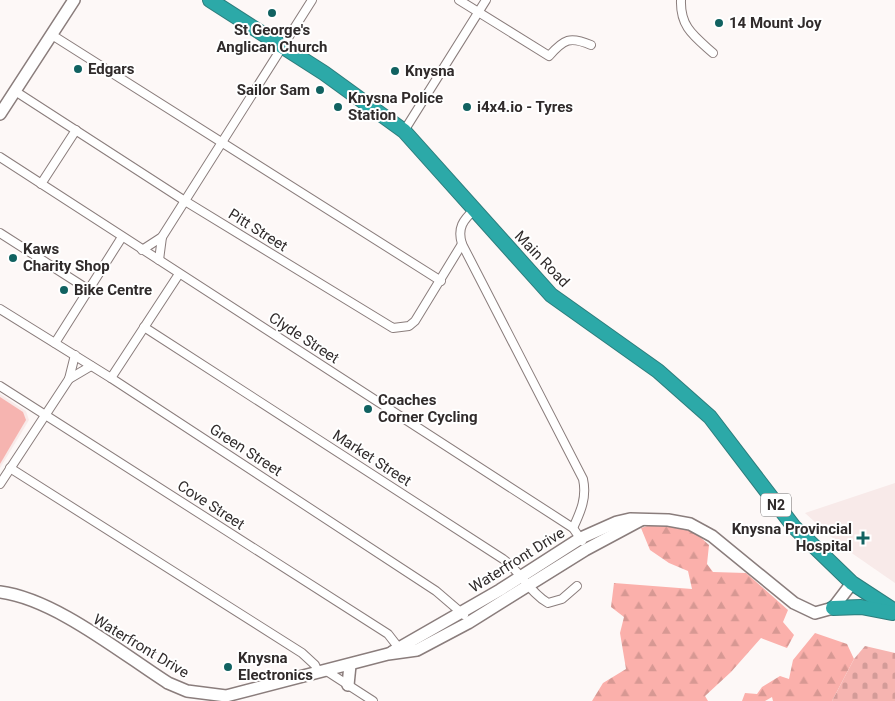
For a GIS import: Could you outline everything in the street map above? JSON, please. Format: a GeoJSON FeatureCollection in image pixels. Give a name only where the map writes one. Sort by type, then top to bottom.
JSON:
{"type":"FeatureCollection","features":[{"type":"Feature","properties":{"kind":"highway","name":"Main Road"},"geometry":{"type":"LineString","coordinates":[[210,0],[383,114],[404,131],[551,295],[658,371],[710,417],[794,527],[852,583]]}},
{"type":"Feature","properties":{"kind":"highway","name":"N2"},"geometry":{"type":"LineString","coordinates":[[852,583],[895,612]]}},
{"type":"Feature","properties":{"kind":"highway"},"geometry":{"type":"LineString","coordinates":[[833,608],[861,607],[895,612]]}},
{"type":"Feature","properties":{"kind":"street"},"geometry":{"type":"LineString","coordinates":[[0,114],[74,0]]}},
{"type":"Feature","properties":{"kind":"street"},"geometry":{"type":"LineString","coordinates":[[142,250],[162,236],[312,0]]}},
{"type":"Feature","properties":{"kind":"street"},"geometry":{"type":"LineString","coordinates":[[459,0],[549,56],[558,46],[570,39],[577,39],[591,44]]}},
{"type":"Feature","properties":{"kind":"street"},"geometry":{"type":"LineString","coordinates":[[404,131],[486,0]]}},
{"type":"Feature","properties":{"kind":"street"},"geometry":{"type":"LineString","coordinates":[[681,0],[682,20],[692,34],[713,53]]}},
{"type":"Feature","properties":{"kind":"street"},"geometry":{"type":"LineString","coordinates":[[52,35],[441,281]]}},
{"type":"Feature","properties":{"kind":"street","name":"Pitt Street"},"geometry":{"type":"LineString","coordinates":[[15,91],[185,201],[393,328],[409,326],[415,321],[462,244]]}},
{"type":"Feature","properties":{"kind":"street"},"geometry":{"type":"LineString","coordinates":[[41,184],[76,130]]}},
{"type":"Feature","properties":{"kind":"street","name":"Clyde Street"},"geometry":{"type":"LineString","coordinates":[[0,157],[573,528],[581,538],[585,550]]}},
{"type":"Feature","properties":{"kind":"street"},"geometry":{"type":"LineString","coordinates":[[475,209],[461,224],[460,237],[462,244],[583,479],[584,500],[573,528]]}},
{"type":"Feature","properties":{"kind":"street"},"geometry":{"type":"LineString","coordinates":[[0,233],[88,290]]}},
{"type":"Feature","properties":{"kind":"street"},"geometry":{"type":"LineString","coordinates":[[159,260],[162,236]]}},
{"type":"Feature","properties":{"kind":"street"},"geometry":{"type":"LineString","coordinates":[[55,343],[122,237]]}},
{"type":"Feature","properties":{"kind":"street"},"geometry":{"type":"LineString","coordinates":[[111,378],[179,274]]}},
{"type":"Feature","properties":{"kind":"street","name":"Green Street"},"geometry":{"type":"LineString","coordinates":[[0,309],[111,378],[436,591],[462,612],[468,623]]}},
{"type":"Feature","properties":{"kind":"street","name":"Market Street"},"geometry":{"type":"LineString","coordinates":[[144,327],[503,559],[525,580],[538,598],[548,603],[562,599],[577,586]]}},
{"type":"Feature","properties":{"kind":"street"},"geometry":{"type":"LineString","coordinates":[[0,484],[44,414],[69,379],[75,356]]}},
{"type":"Feature","properties":{"kind":"street"},"geometry":{"type":"LineString","coordinates":[[69,379],[91,366]]}},
{"type":"Feature","properties":{"kind":"street","name":"Cove Street"},"geometry":{"type":"LineString","coordinates":[[0,386],[388,634],[401,650]]}},
{"type":"Feature","properties":{"kind":"street"},"geometry":{"type":"LineString","coordinates":[[10,468],[302,653],[322,671],[348,684],[373,701]]}},
{"type":"Feature","properties":{"kind":"street","name":"Waterfront Drive"},"geometry":{"type":"LineString","coordinates":[[0,592],[23,596],[48,607],[168,683],[187,691],[226,696],[429,644],[468,623],[581,538],[617,522],[630,519],[668,520],[690,524],[712,536],[806,610],[815,613],[833,608]]}},
{"type":"Feature","properties":{"kind":"street","name":"Waterfront Drive"},"geometry":{"type":"LineString","coordinates":[[401,650],[462,612],[641,520]]}},
{"type":"Feature","properties":{"kind":"street"},"geometry":{"type":"LineString","coordinates":[[833,608],[852,583]]}},
{"type":"Feature","properties":{"kind":"street"},"geometry":{"type":"LineString","coordinates":[[348,684],[350,665]]}},
{"type":"Feature","properties":{"kind":"shaded area"},"geometry":{"type":"Polygon","coordinates":[[[0,394],[26,411],[29,420],[0,468],[0,394]]]}},
{"type":"Feature","properties":{"kind":"shaded area","name":"Knysna Provincial Hospital"},"geometry":{"type":"Polygon","coordinates":[[[895,483],[895,583],[843,547],[805,513],[895,483]]]}},
{"type":"Feature","properties":{"kind":"green space"},"geometry":{"type":"Polygon","coordinates":[[[0,397],[23,412],[26,420],[0,464],[0,397]]]}},
{"type":"Feature","properties":{"kind":"green space"},"geometry":{"type":"Polygon","coordinates":[[[656,523],[689,527],[709,545],[707,564],[713,572],[746,573],[788,610],[783,622],[794,635],[787,648],[761,638],[731,672],[705,696],[708,701],[592,701],[603,683],[626,669],[620,633],[624,617],[611,607],[614,583],[692,589],[688,571],[669,563],[650,550],[641,528],[656,523]]]}},
{"type":"Feature","properties":{"kind":"green space"},"geometry":{"type":"Polygon","coordinates":[[[815,633],[847,644],[854,659],[832,701],[773,701],[772,697],[765,701],[742,701],[745,693],[757,694],[762,687],[780,676],[789,679],[793,660],[815,633]]]}},
{"type":"Feature","properties":{"kind":"green space"},"geometry":{"type":"Polygon","coordinates":[[[865,646],[895,653],[895,701],[832,701],[854,659],[865,646]]]}},
{"type":"Feature","properties":{"kind":"place","name":"St George's Anglican Church"},"geometry":{"type":"Point","coordinates":[272,13]}},
{"type":"Feature","properties":{"kind":"place","name":"14 Mount Joy"},"geometry":{"type":"Point","coordinates":[719,23]}},
{"type":"Feature","properties":{"kind":"place","name":"Edgars"},"geometry":{"type":"Point","coordinates":[78,69]}},
{"type":"Feature","properties":{"kind":"place","name":"Knysna"},"geometry":{"type":"Point","coordinates":[395,71]}},
{"type":"Feature","properties":{"kind":"place","name":"Sailor Sam"},"geometry":{"type":"Point","coordinates":[320,90]}},
{"type":"Feature","properties":{"kind":"place","name":"Knysna Police Station"},"geometry":{"type":"Point","coordinates":[338,107]}},
{"type":"Feature","properties":{"kind":"place","name":"i4x4.io - Tyres"},"geometry":{"type":"Point","coordinates":[467,107]}},
{"type":"Feature","properties":{"kind":"place","name":"Kaws Charity Shop"},"geometry":{"type":"Point","coordinates":[13,258]}},
{"type":"Feature","properties":{"kind":"place","name":"Bike Centre"},"geometry":{"type":"Point","coordinates":[64,290]}},
{"type":"Feature","properties":{"kind":"place","name":"Coaches Corner Cycling"},"geometry":{"type":"Point","coordinates":[368,409]}},
{"type":"Feature","properties":{"kind":"place","name":"Knysna Provincial Hospital"},"geometry":{"type":"Point","coordinates":[863,538]}},
{"type":"Feature","properties":{"kind":"place","name":"Knysna Electronics"},"geometry":{"type":"Point","coordinates":[228,667]}}]}
